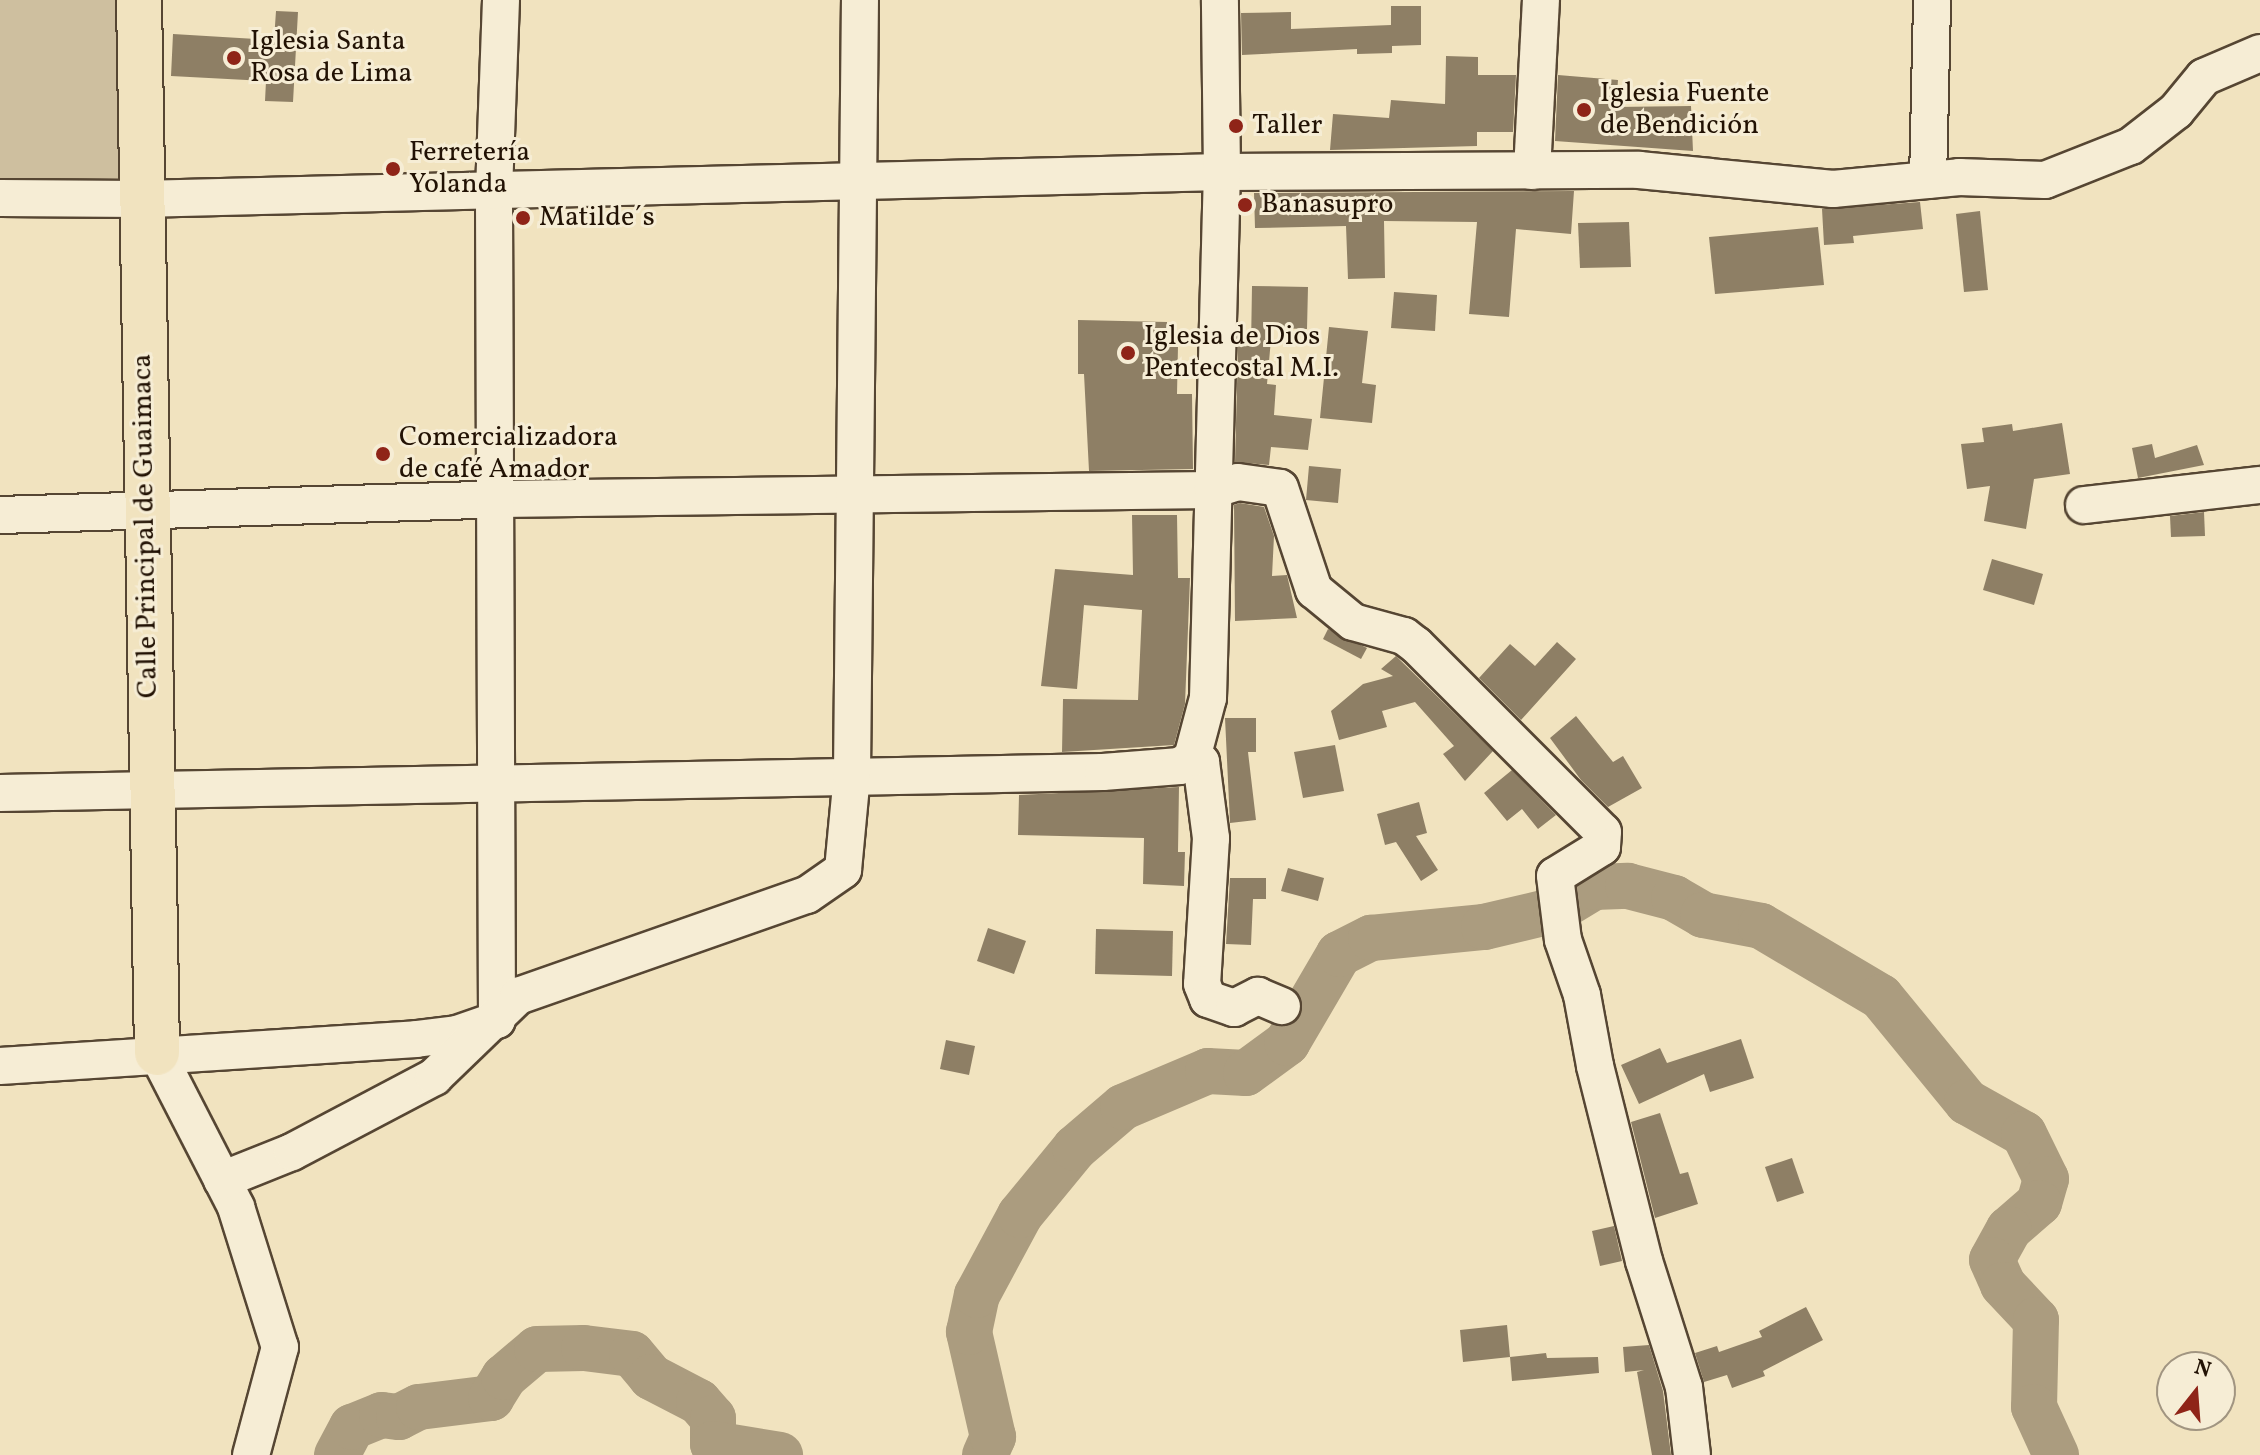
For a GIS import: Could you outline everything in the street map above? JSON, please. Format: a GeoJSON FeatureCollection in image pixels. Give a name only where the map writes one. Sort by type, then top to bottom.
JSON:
{"type":"FeatureCollection","features":[{"type":"Feature","properties":{"kind":"main road","name":"Calle Principal de Guaimaca"},"geometry":{"type":"LineString","coordinates":[[139,0],[140,199],[157,1053]]}},
{"type":"Feature","properties":{"kind":"street"},"geometry":{"type":"LineString","coordinates":[[497,1020],[499,499],[494,191],[501,0]]}},
{"type":"Feature","properties":{"kind":"street"},"geometry":{"type":"LineString","coordinates":[[222,1180],[292,1152],[434,1077],[497,1020],[518,996],[807,895],[843,870],[852,777],[855,179],[860,0]]}},
{"type":"Feature","properties":{"kind":"street"},"geometry":{"type":"LineString","coordinates":[[1192,758],[1208,698],[1222,172],[1220,0]]}},
{"type":"Feature","properties":{"kind":"street"},"geometry":{"type":"LineString","coordinates":[[1532,171],[1541,0]]}},
{"type":"Feature","properties":{"kind":"street"},"geometry":{"type":"LineString","coordinates":[[1928,180],[1932,0]]}},
{"type":"Feature","properties":{"kind":"street"},"geometry":{"type":"LineString","coordinates":[[0,198],[140,199],[1222,172],[1639,170],[1833,189],[1928,180],[2045,180],[2131,146],[2176,111],[2204,77],[2260,53]]}},
{"type":"Feature","properties":{"kind":"street"},"geometry":{"type":"LineString","coordinates":[[0,515],[146,513],[499,499],[853,498],[1212,490],[1238,482],[1280,488],[1314,590],[1353,622],[1404,636],[1416,645],[1603,832],[1602,847],[1555,876],[1563,940],[1582,995],[1595,1066],[1644,1261],[1684,1387],[1692,1455]]}},
{"type":"Feature","properties":{"kind":"street"},"geometry":{"type":"LineString","coordinates":[[2084,505],[2260,485]]}},
{"type":"Feature","properties":{"kind":"street"},"geometry":{"type":"LineString","coordinates":[[0,793],[1158,771],[1192,758],[1201,762],[1211,838],[1202,984],[1208,999],[1234,1008],[1258,996],[1282,1006]]}},
{"type":"Feature","properties":{"kind":"street"},"geometry":{"type":"LineString","coordinates":[[0,1066],[157,1053],[416,1039],[457,1034],[497,1020]]}},
{"type":"Feature","properties":{"kind":"street"},"geometry":{"type":"LineString","coordinates":[[157,1053],[236,1207],[280,1347],[251,1455]]}},
{"type":"Feature","properties":{"kind":"shaded area"},"geometry":{"type":"Polygon","coordinates":[[[0,0],[129,0],[128,187],[0,185],[0,0]]]}},
{"type":"Feature","properties":{"kind":"building"},"geometry":{"type":"Polygon","coordinates":[[[1391,6],[1421,6],[1421,45],[1392,46],[1392,53],[1357,54],[1357,49],[1242,55],[1241,13],[1291,12],[1291,29],[1391,25],[1391,6]]]}},
{"type":"Feature","properties":{"kind":"building","name":"Iglesia Santa Rosa de Lima"},"geometry":{"type":"Polygon","coordinates":[[[276,11],[298,12],[293,102],[265,101],[266,81],[171,76],[173,34],[274,40],[276,11]]]}},
{"type":"Feature","properties":{"kind":"building"},"geometry":{"type":"Polygon","coordinates":[[[1446,56],[1478,57],[1478,75],[1516,75],[1513,132],[1477,132],[1477,146],[1330,150],[1333,114],[1389,118],[1391,100],[1445,104],[1446,56]]]}},
{"type":"Feature","properties":{"kind":"building"},"geometry":{"type":"Polygon","coordinates":[[[1558,75],[1618,80],[1616,107],[1691,106],[1693,151],[1555,141],[1558,75]]]}},
{"type":"Feature","properties":{"kind":"building"},"geometry":{"type":"Polygon","coordinates":[[[1574,191],[1571,234],[1516,229],[1509,317],[1469,314],[1477,222],[1384,221],[1385,278],[1348,279],[1346,226],[1255,228],[1254,193],[1574,191]]]}},
{"type":"Feature","properties":{"kind":"building"},"geometry":{"type":"Polygon","coordinates":[[[1920,202],[1923,229],[1853,236],[1854,243],[1824,245],[1822,209],[1920,202]]]}},
{"type":"Feature","properties":{"kind":"building"},"geometry":{"type":"Polygon","coordinates":[[[1980,211],[1988,290],[1964,292],[1956,214],[1980,211]]]}},
{"type":"Feature","properties":{"kind":"building"},"geometry":{"type":"Polygon","coordinates":[[[1629,222],[1631,267],[1580,268],[1578,223],[1629,222]]]}},
{"type":"Feature","properties":{"kind":"building"},"geometry":{"type":"Polygon","coordinates":[[[1818,227],[1824,285],[1715,294],[1709,237],[1818,227]]]}},
{"type":"Feature","properties":{"kind":"building"},"geometry":{"type":"Polygon","coordinates":[[[1252,286],[1308,287],[1307,329],[1272,328],[1267,384],[1276,385],[1274,415],[1312,419],[1308,450],[1271,447],[1269,465],[1235,462],[1238,345],[1251,346],[1252,286]]]}},
{"type":"Feature","properties":{"kind":"building"},"geometry":{"type":"Polygon","coordinates":[[[1394,292],[1437,295],[1435,331],[1391,328],[1394,292]]]}},
{"type":"Feature","properties":{"kind":"building"},"geometry":{"type":"Polygon","coordinates":[[[1078,320],[1167,322],[1166,345],[1178,346],[1177,394],[1192,394],[1193,469],[1089,471],[1084,374],[1078,374],[1078,320]]]}},
{"type":"Feature","properties":{"kind":"building"},"geometry":{"type":"Polygon","coordinates":[[[1329,327],[1368,331],[1362,383],[1376,385],[1372,423],[1320,418],[1329,327]]]}},
{"type":"Feature","properties":{"kind":"building"},"geometry":{"type":"Polygon","coordinates":[[[2062,423],[2070,474],[2034,479],[2026,529],[1984,521],[1990,486],[1967,489],[1961,444],[1984,442],[1982,428],[2012,424],[2013,431],[2062,423]]]}},
{"type":"Feature","properties":{"kind":"building"},"geometry":{"type":"Polygon","coordinates":[[[2152,444],[2155,458],[2197,445],[2204,465],[2138,478],[2132,448],[2152,444]]]}},
{"type":"Feature","properties":{"kind":"building"},"geometry":{"type":"Polygon","coordinates":[[[1309,466],[1341,469],[1338,503],[1306,500],[1309,466]]]}},
{"type":"Feature","properties":{"kind":"building"},"geometry":{"type":"Polygon","coordinates":[[[1234,505],[1264,507],[1274,536],[1272,576],[1287,575],[1297,618],[1235,621],[1234,505]]]}},
{"type":"Feature","properties":{"kind":"building"},"geometry":{"type":"Polygon","coordinates":[[[2204,512],[2205,536],[2171,537],[2170,516],[2204,512]]]}},
{"type":"Feature","properties":{"kind":"building"},"geometry":{"type":"Polygon","coordinates":[[[1132,515],[1177,515],[1178,578],[1190,578],[1185,704],[1174,745],[1062,752],[1063,699],[1138,700],[1142,610],[1084,605],[1077,689],[1041,686],[1055,569],[1133,575],[1132,515]]]}},
{"type":"Feature","properties":{"kind":"building"},"geometry":{"type":"Polygon","coordinates":[[[1992,559],[2043,574],[2034,605],[1983,590],[1992,559]]]}},
{"type":"Feature","properties":{"kind":"building"},"geometry":{"type":"Polygon","coordinates":[[[1328,629],[1367,648],[1361,659],[1323,639],[1328,629]]]}},
{"type":"Feature","properties":{"kind":"building"},"geometry":{"type":"Polygon","coordinates":[[[1557,642],[1576,659],[1521,720],[1479,678],[1510,644],[1535,666],[1557,642]]]}},
{"type":"Feature","properties":{"kind":"building"},"geometry":{"type":"Polygon","coordinates":[[[1396,656],[1493,751],[1465,781],[1443,754],[1454,746],[1415,702],[1382,711],[1387,727],[1339,740],[1331,711],[1363,684],[1393,676],[1381,669],[1396,656]]]}},
{"type":"Feature","properties":{"kind":"building"},"geometry":{"type":"Polygon","coordinates":[[[1576,716],[1613,762],[1623,756],[1642,788],[1608,807],[1581,780],[1550,738],[1576,716]]]}},
{"type":"Feature","properties":{"kind":"building"},"geometry":{"type":"Polygon","coordinates":[[[1225,718],[1256,718],[1256,752],[1248,752],[1256,820],[1230,823],[1225,718]]]}},
{"type":"Feature","properties":{"kind":"building"},"geometry":{"type":"Polygon","coordinates":[[[1335,745],[1344,791],[1303,798],[1294,752],[1335,745]]]}},
{"type":"Feature","properties":{"kind":"building"},"geometry":{"type":"Polygon","coordinates":[[[1512,770],[1556,815],[1538,829],[1522,809],[1507,821],[1484,793],[1512,770]]]}},
{"type":"Feature","properties":{"kind":"building"},"geometry":{"type":"Polygon","coordinates":[[[1179,787],[1178,852],[1185,852],[1184,886],[1143,884],[1144,838],[1018,835],[1019,795],[1179,787]]]}},
{"type":"Feature","properties":{"kind":"building"},"geometry":{"type":"Polygon","coordinates":[[[1419,802],[1427,833],[1416,836],[1438,870],[1421,881],[1396,842],[1385,845],[1377,814],[1419,802]]]}},
{"type":"Feature","properties":{"kind":"building"},"geometry":{"type":"Polygon","coordinates":[[[1288,868],[1324,878],[1318,901],[1281,891],[1288,868]]]}},
{"type":"Feature","properties":{"kind":"building"},"geometry":{"type":"Polygon","coordinates":[[[1230,878],[1266,878],[1266,899],[1253,899],[1251,945],[1226,944],[1230,878]]]}},
{"type":"Feature","properties":{"kind":"building"},"geometry":{"type":"Polygon","coordinates":[[[988,928],[1026,941],[1014,974],[977,961],[988,928]]]}},
{"type":"Feature","properties":{"kind":"building"},"geometry":{"type":"Polygon","coordinates":[[[1096,929],[1173,931],[1172,976],[1095,974],[1096,929]]]}},
{"type":"Feature","properties":{"kind":"building"},"geometry":{"type":"Polygon","coordinates":[[[1741,1039],[1754,1078],[1710,1092],[1704,1074],[1639,1104],[1621,1065],[1660,1048],[1667,1063],[1741,1039]]]}},
{"type":"Feature","properties":{"kind":"building"},"geometry":{"type":"Polygon","coordinates":[[[946,1040],[975,1046],[969,1075],[940,1069],[946,1040]]]}},
{"type":"Feature","properties":{"kind":"building"},"geometry":{"type":"Polygon","coordinates":[[[1660,1113],[1680,1174],[1688,1172],[1698,1204],[1655,1218],[1631,1122],[1660,1113]]]}},
{"type":"Feature","properties":{"kind":"building"},"geometry":{"type":"Polygon","coordinates":[[[1792,1158],[1804,1193],[1777,1202],[1765,1167],[1792,1158]]]}},
{"type":"Feature","properties":{"kind":"building"},"geometry":{"type":"Polygon","coordinates":[[[1614,1226],[1622,1261],[1600,1266],[1592,1231],[1614,1226]]]}},
{"type":"Feature","properties":{"kind":"building"},"geometry":{"type":"Polygon","coordinates":[[[1806,1307],[1823,1340],[1763,1371],[1765,1376],[1732,1388],[1727,1375],[1704,1382],[1695,1353],[1717,1346],[1719,1352],[1762,1337],[1759,1331],[1806,1307]]]}},
{"type":"Feature","properties":{"kind":"building"},"geometry":{"type":"Polygon","coordinates":[[[1507,1325],[1510,1357],[1463,1362],[1460,1330],[1507,1325]]]}},
{"type":"Feature","properties":{"kind":"building"},"geometry":{"type":"Polygon","coordinates":[[[1649,1345],[1663,1391],[1671,1455],[1652,1455],[1637,1372],[1644,1370],[1625,1372],[1623,1347],[1649,1345]]]}},
{"type":"Feature","properties":{"kind":"building"},"geometry":{"type":"Polygon","coordinates":[[[1546,1353],[1547,1358],[1598,1357],[1599,1373],[1512,1381],[1510,1357],[1546,1353]]]}},
{"type":"Feature","properties":{"kind":"waterway"},"geometry":{"type":"LineString","coordinates":[[985,1455],[993,1437],[969,1332],[977,1295],[1020,1215],[1075,1148],[1123,1107],[1208,1071],[1246,1073],[1287,1043],[1339,954],[1371,938],[1484,927],[1556,910],[1594,887],[1628,886],[1674,898],[1703,915],[1761,926],[1881,997],[1967,1102],[2024,1134],[2046,1179],[2039,1203],[2009,1229],[1992,1260],[2003,1285],[2036,1320],[2034,1407],[2056,1455]]}},
{"type":"Feature","properties":{"kind":"waterway"},"geometry":{"type":"LineString","coordinates":[[337,1455],[352,1427],[382,1415],[399,1417],[419,1407],[491,1398],[504,1377],[537,1349],[584,1348],[632,1354],[651,1377],[699,1402],[713,1418],[713,1444],[780,1455]]}},
{"type":"Feature","properties":{"kind":"place","name":"Iglesia Santa Rosa de Lima"},"geometry":{"type":"Point","coordinates":[234,58]}},
{"type":"Feature","properties":{"kind":"place","name":"Iglesia Fuente de Bendición"},"geometry":{"type":"Point","coordinates":[1584,110]}},
{"type":"Feature","properties":{"kind":"place","name":"Taller"},"geometry":{"type":"Point","coordinates":[1236,126]}},
{"type":"Feature","properties":{"kind":"place","name":"Ferretería Yolanda"},"geometry":{"type":"Point","coordinates":[393,169]}},
{"type":"Feature","properties":{"kind":"place","name":"Banasupro"},"geometry":{"type":"Point","coordinates":[1245,205]}},
{"type":"Feature","properties":{"kind":"place","name":"Matilde´s"},"geometry":{"type":"Point","coordinates":[523,218]}},
{"type":"Feature","properties":{"kind":"place","name":"Iglesia de Dios Pentecostal M.I."},"geometry":{"type":"Point","coordinates":[1128,353]}},
{"type":"Feature","properties":{"kind":"place","name":"Comercializadora de café Amador"},"geometry":{"type":"Point","coordinates":[383,454]}}]}
